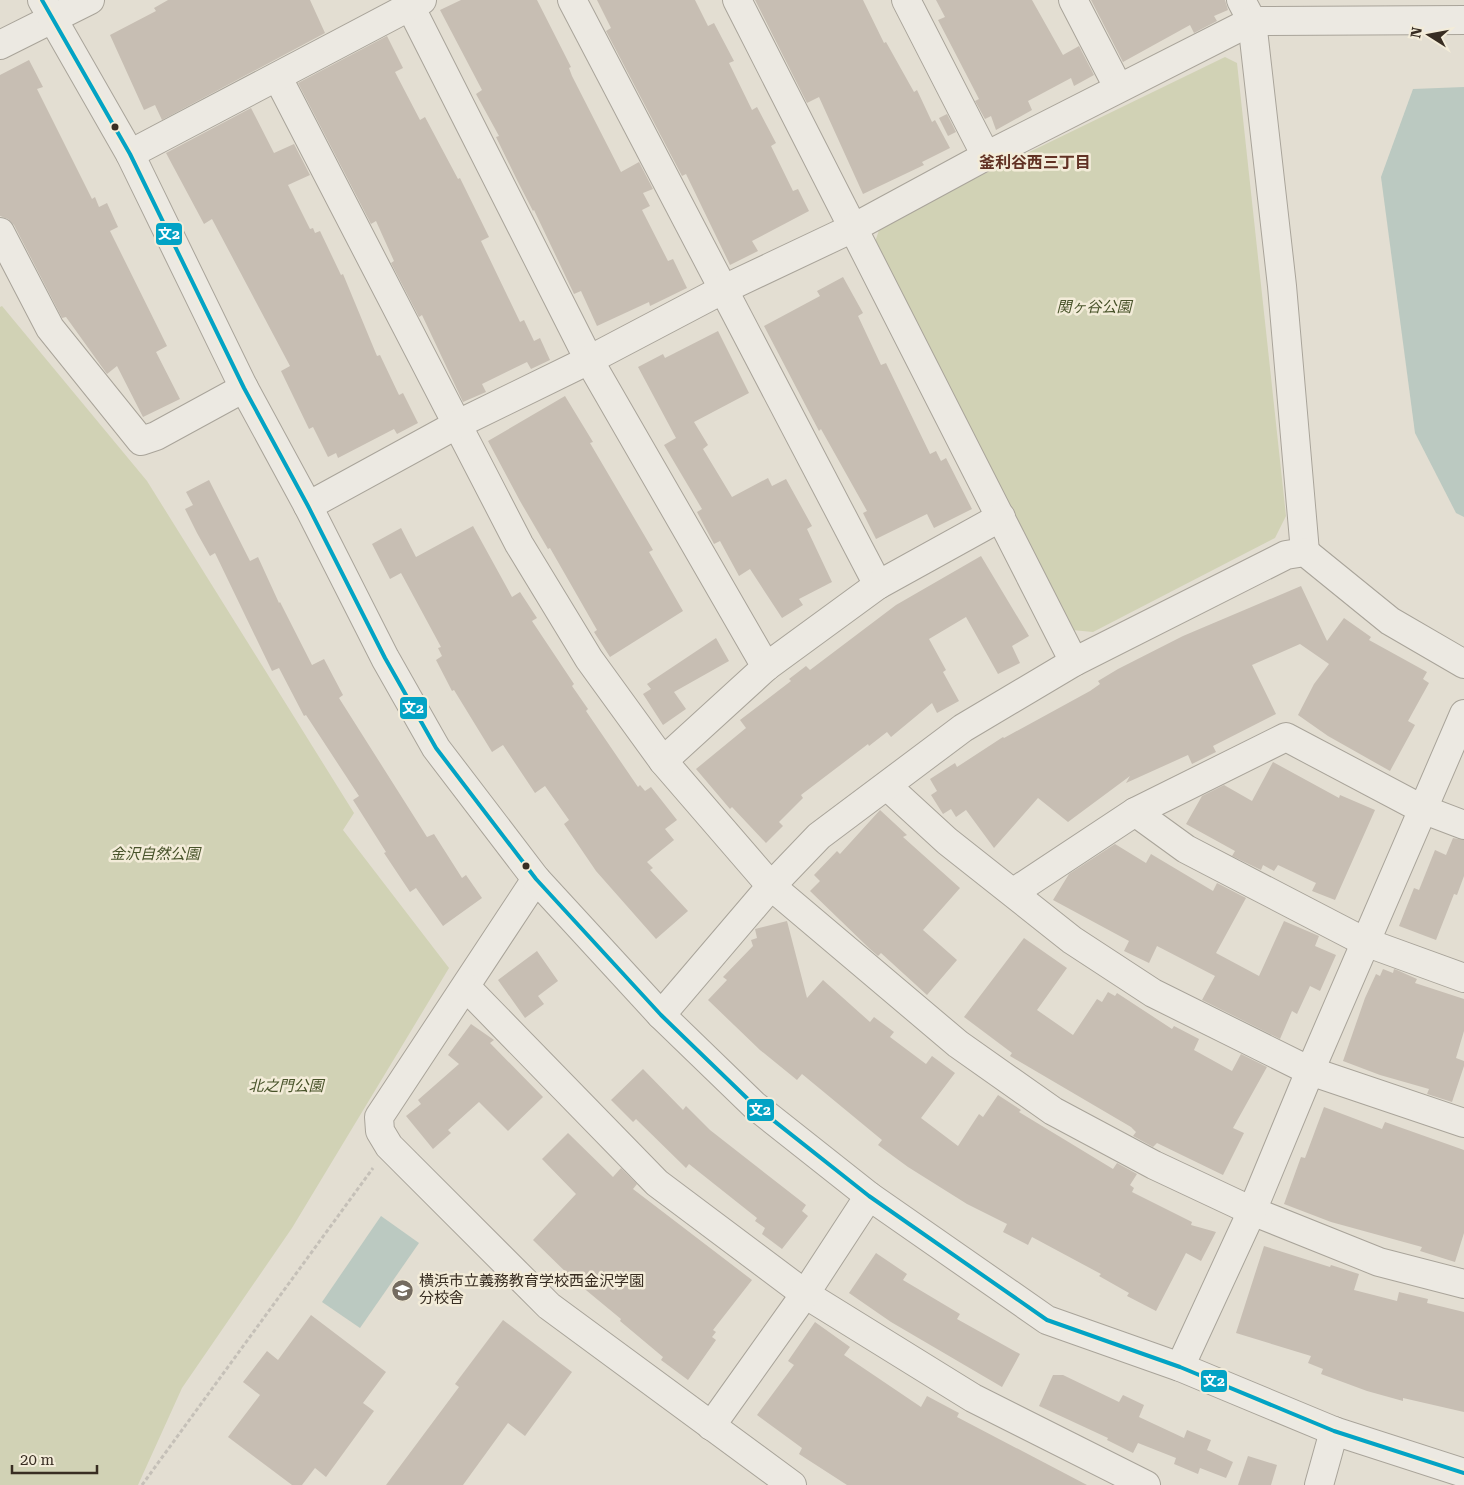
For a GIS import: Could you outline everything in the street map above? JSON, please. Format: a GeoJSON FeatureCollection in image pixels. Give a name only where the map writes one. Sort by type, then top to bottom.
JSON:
{"type":"FeatureCollection","features":[{"type":"Feature","properties":{"kind":"street"},"geometry":{"type":"LineString","coordinates":[[0,45],[47,10],[90,0]]}},
{"type":"Feature","properties":{"kind":"street"},"geometry":{"type":"LineString","coordinates":[[572,0],[878,585]]}},
{"type":"Feature","properties":{"kind":"street"},"geometry":{"type":"LineString","coordinates":[[737,0],[1074,662]]}},
{"type":"Feature","properties":{"kind":"street"},"geometry":{"type":"LineString","coordinates":[[906,0],[986,156]]}},
{"type":"Feature","properties":{"kind":"street"},"geometry":{"type":"LineString","coordinates":[[1073,0],[1118,87]]}},
{"type":"Feature","properties":{"kind":"street"},"geometry":{"type":"LineString","coordinates":[[130,154],[278,78],[413,2],[589,360],[766,667]]}},
{"type":"Feature","properties":{"kind":"street"},"geometry":{"type":"LineString","coordinates":[[47,10],[130,154],[244,388],[308,506],[385,658],[436,748],[536,879],[661,1015],[754,1105],[869,1196],[1048,1320],[1180,1367],[1334,1431],[1464,1474]]}},
{"type":"Feature","properties":{"kind":"street"},"geometry":{"type":"LineString","coordinates":[[308,506],[456,425],[589,360],[722,290],[853,228],[1118,87],[1247,11],[1369,10],[1464,20]]}},
{"type":"Feature","properties":{"kind":"street"},"geometry":{"type":"LineString","coordinates":[[1247,11],[1282,286],[1305,552],[1390,620],[1464,664]]}},
{"type":"Feature","properties":{"kind":"street"},"geometry":{"type":"LineString","coordinates":[[278,78],[519,544],[589,659],[663,761],[771,886],[958,1044],[1053,1111],[1154,1165],[1252,1211],[1379,1262],[1464,1284]]}},
{"type":"Feature","properties":{"kind":"street"},"geometry":{"type":"LineString","coordinates":[[0,232],[50,328],[140,441],[156,436],[244,388]]}},
{"type":"Feature","properties":{"kind":"street"},"geometry":{"type":"LineString","coordinates":[[663,761],[766,667],[878,585],[1001,517]]}},
{"type":"Feature","properties":{"kind":"street"},"geometry":{"type":"LineString","coordinates":[[661,1015],[771,886],[819,836],[963,728],[1074,662],[1286,555],[1305,552]]}},
{"type":"Feature","properties":{"kind":"street"},"geometry":{"type":"LineString","coordinates":[[1180,1367],[1252,1211],[1365,942],[1464,714]]}},
{"type":"Feature","properties":{"kind":"street"},"geometry":{"type":"LineString","coordinates":[[1014,892],[1135,812],[1286,737],[1422,809],[1464,825]]}},
{"type":"Feature","properties":{"kind":"street"},"geometry":{"type":"LineString","coordinates":[[887,786],[947,842],[1014,892],[1072,940],[1153,993],[1310,1071],[1464,1123]]}},
{"type":"Feature","properties":{"kind":"street"},"geometry":{"type":"LineString","coordinates":[[1135,812],[1186,849],[1365,942],[1464,978]]}},
{"type":"Feature","properties":{"kind":"street"},"geometry":{"type":"LineString","coordinates":[[536,879],[379,1117],[380,1131],[389,1146],[549,1306],[792,1485]]}},
{"type":"Feature","properties":{"kind":"street"},"geometry":{"type":"LineString","coordinates":[[466,987],[657,1182],[805,1294],[973,1398],[1146,1485]]}},
{"type":"Feature","properties":{"kind":"street"},"geometry":{"type":"LineString","coordinates":[[711,1426],[805,1294],[869,1196]]}},
{"type":"Feature","properties":{"kind":"street"},"geometry":{"type":"LineString","coordinates":[[1319,1485],[1334,1431]]}},
{"type":"Feature","properties":{"kind":"path"},"geometry":{"type":"LineString","coordinates":[[142,1485],[389,1146]]}},
{"type":"Feature","properties":{"kind":"green space","name":"関ヶ谷公園"},"geometry":{"type":"Polygon","coordinates":[[[1225,57],[1237,63],[1286,516],[1275,538],[1093,632],[1072,630],[873,248],[881,224],[1225,57]]]}},
{"type":"Feature","properties":{"kind":"green space","name":"金沢自然公園"},"geometry":{"type":"Polygon","coordinates":[[[2,306],[147,481],[354,813],[343,830],[449,968],[292,1228],[182,1388],[138,1485],[0,1485],[0,307],[2,306]]]}},
{"type":"Feature","properties":{"kind":"shaded area"},"geometry":{"type":"Polygon","coordinates":[[[1464,87],[1464,517],[1456,513],[1415,433],[1381,177],[1413,89],[1464,87]]]}},
{"type":"Feature","properties":{"kind":"shaded area"},"geometry":{"type":"Polygon","coordinates":[[[381,1216],[419,1243],[360,1328],[322,1302],[381,1216]]]}},
{"type":"Feature","properties":{"kind":"building"},"geometry":{"type":"Polygon","coordinates":[[[168,0],[310,0],[325,33],[162,120],[155,105],[144,110],[110,35],[156,11],[154,8],[168,0]]]}},
{"type":"Feature","properties":{"kind":"building"},"geometry":{"type":"Polygon","coordinates":[[[461,0],[537,0],[571,67],[569,68],[572,76],[621,172],[639,162],[653,189],[643,193],[650,206],[642,210],[668,261],[673,259],[687,288],[650,306],[649,302],[597,326],[581,291],[574,294],[534,210],[518,182],[496,137],[499,136],[476,94],[482,90],[440,10],[461,0]]]}},
{"type":"Feature","properties":{"kind":"building"},"geometry":{"type":"Polygon","coordinates":[[[597,0],[695,0],[708,26],[714,23],[734,61],[729,63],[752,110],[757,107],[776,143],[771,146],[793,191],[798,189],[809,211],[752,241],[758,251],[730,265],[686,174],[682,176],[606,31],[611,28],[597,0]]]}},
{"type":"Feature","properties":{"kind":"building"},"geometry":{"type":"Polygon","coordinates":[[[755,0],[863,0],[884,43],[886,42],[914,92],[917,90],[932,122],[935,120],[950,148],[922,162],[924,165],[863,194],[819,97],[807,103],[755,0]]]}},
{"type":"Feature","properties":{"kind":"building"},"geometry":{"type":"Polygon","coordinates":[[[936,0],[1032,0],[1063,55],[1079,46],[1094,75],[1074,86],[1071,78],[1028,101],[1032,110],[996,130],[991,116],[985,119],[975,101],[979,99],[938,20],[945,17],[936,0]]]}},
{"type":"Feature","properties":{"kind":"building"},"geometry":{"type":"Polygon","coordinates":[[[1091,0],[1225,0],[1228,10],[1214,16],[1217,21],[1194,33],[1190,25],[1123,62],[1091,0]]]}},
{"type":"Feature","properties":{"kind":"building"},"geometry":{"type":"Polygon","coordinates":[[[387,36],[403,68],[395,72],[420,120],[425,117],[458,179],[460,178],[489,237],[481,241],[520,322],[524,320],[534,341],[540,338],[550,360],[531,369],[527,362],[482,384],[486,392],[463,402],[422,315],[419,317],[391,263],[394,261],[376,221],[371,224],[298,83],[387,36]]]}},
{"type":"Feature","properties":{"kind":"building"},"geometry":{"type":"Polygon","coordinates":[[[29,60],[43,87],[37,89],[92,199],[95,197],[99,207],[107,203],[118,227],[110,231],[167,346],[156,352],[180,399],[143,417],[117,366],[107,374],[66,317],[62,318],[14,225],[8,219],[0,216],[0,75],[29,60]]]}},
{"type":"Feature","properties":{"kind":"building"},"geometry":{"type":"Polygon","coordinates":[[[251,108],[274,153],[294,144],[310,175],[288,185],[310,229],[313,228],[315,233],[320,231],[341,275],[343,274],[377,356],[380,355],[399,395],[403,393],[418,423],[397,434],[394,429],[338,458],[336,453],[328,457],[313,427],[309,429],[281,371],[290,366],[212,219],[204,224],[166,153],[251,108]]]}},
{"type":"Feature","properties":{"kind":"building"},"geometry":{"type":"Polygon","coordinates":[[[947,114],[956,132],[948,136],[939,118],[947,114]]]}},
{"type":"Feature","properties":{"kind":"building"},"geometry":{"type":"Polygon","coordinates":[[[843,277],[863,313],[858,316],[881,365],[886,363],[930,454],[936,451],[941,461],[946,458],[972,509],[934,528],[927,514],[876,539],[863,513],[867,511],[821,429],[819,431],[764,326],[820,296],[817,291],[843,277]]]}},
{"type":"Feature","properties":{"kind":"building"},"geometry":{"type":"Polygon","coordinates":[[[718,331],[749,393],[694,422],[708,445],[703,449],[732,497],[768,478],[772,486],[786,479],[812,526],[807,529],[832,582],[799,599],[803,605],[782,618],[750,569],[739,576],[720,541],[714,544],[697,512],[702,509],[664,445],[676,438],[638,367],[663,354],[665,358],[718,331]]]}},
{"type":"Feature","properties":{"kind":"building"},"geometry":{"type":"Polygon","coordinates":[[[565,396],[593,442],[590,443],[653,550],[649,552],[683,611],[610,657],[594,632],[597,630],[550,548],[548,549],[520,501],[488,441],[565,396]]]}},
{"type":"Feature","properties":{"kind":"building"},"geometry":{"type":"Polygon","coordinates":[[[209,480],[250,561],[258,557],[279,603],[312,665],[324,659],[343,695],[339,698],[427,837],[434,834],[462,878],[466,875],[482,898],[443,926],[416,888],[410,892],[384,853],[386,852],[353,800],[359,796],[306,715],[304,716],[279,668],[272,671],[215,553],[210,556],[197,533],[185,509],[193,505],[186,492],[209,480]]]}},
{"type":"Feature","properties":{"kind":"building"},"geometry":{"type":"Polygon","coordinates":[[[473,526],[512,597],[520,592],[537,618],[532,621],[574,684],[572,686],[588,709],[586,711],[638,787],[640,785],[645,791],[651,787],[677,820],[665,829],[674,840],[647,862],[653,868],[650,870],[688,911],[656,939],[596,871],[564,824],[569,820],[545,786],[535,793],[503,745],[492,752],[454,690],[452,691],[436,660],[442,656],[438,648],[441,647],[401,573],[390,579],[372,544],[401,528],[416,557],[473,526]]]}},
{"type":"Feature","properties":{"kind":"building"},"geometry":{"type":"Polygon","coordinates":[[[981,556],[1029,636],[1012,646],[1020,663],[998,674],[966,617],[929,639],[946,670],[943,672],[959,701],[937,713],[932,703],[891,737],[887,732],[869,746],[868,744],[801,795],[803,798],[779,822],[783,826],[766,843],[732,807],[730,809],[696,769],[746,728],[740,720],[791,681],[789,679],[806,666],[810,670],[896,605],[981,556]]]}},
{"type":"Feature","properties":{"kind":"building"},"geometry":{"type":"Polygon","coordinates":[[[1301,586],[1327,641],[1344,618],[1371,637],[1369,640],[1427,672],[1423,679],[1429,683],[1408,721],[1415,725],[1390,771],[1328,736],[1298,715],[1314,684],[1329,664],[1300,644],[1252,665],[1276,714],[1213,746],[1216,752],[1192,764],[1188,755],[1126,783],[1130,776],[1068,822],[1038,798],[994,848],[966,810],[956,817],[951,809],[943,814],[931,795],[937,791],[930,779],[955,763],[957,767],[1003,737],[1090,691],[1100,684],[1098,681],[1118,669],[1183,636],[1301,586]]]}},
{"type":"Feature","properties":{"kind":"building"},"geometry":{"type":"Polygon","coordinates":[[[716,638],[729,661],[674,692],[686,709],[663,725],[643,694],[651,689],[647,684],[716,638]]]}},
{"type":"Feature","properties":{"kind":"building"},"geometry":{"type":"Polygon","coordinates":[[[1273,762],[1339,798],[1340,795],[1375,810],[1335,900],[1312,891],[1316,883],[1278,865],[1274,871],[1263,865],[1261,870],[1232,856],[1235,851],[1186,824],[1202,796],[1224,785],[1252,801],[1273,762]]]}},
{"type":"Feature","properties":{"kind":"building"},"geometry":{"type":"Polygon","coordinates":[[[880,810],[907,835],[903,837],[960,888],[923,930],[957,960],[927,995],[881,953],[878,956],[870,949],[810,891],[820,881],[814,875],[837,851],[840,854],[880,810]]]}},
{"type":"Feature","properties":{"kind":"building"},"geometry":{"type":"Polygon","coordinates":[[[1453,838],[1464,840],[1464,876],[1457,895],[1454,894],[1436,940],[1399,926],[1414,888],[1419,890],[1435,850],[1446,855],[1453,838]]]}},
{"type":"Feature","properties":{"kind":"building"},"geometry":{"type":"Polygon","coordinates":[[[1115,844],[1146,863],[1151,854],[1213,891],[1217,883],[1246,898],[1216,953],[1259,976],[1284,921],[1319,936],[1315,946],[1336,955],[1320,991],[1310,986],[1297,1014],[1292,1011],[1280,1039],[1202,1000],[1215,976],[1157,946],[1149,963],[1124,951],[1129,941],[1053,900],[1069,874],[1115,844]]]}},
{"type":"Feature","properties":{"kind":"building"},"geometry":{"type":"Polygon","coordinates":[[[787,921],[807,998],[823,980],[870,1022],[874,1017],[894,1032],[890,1037],[926,1064],[932,1056],[955,1073],[921,1118],[958,1146],[979,1114],[983,1117],[998,1095],[1021,1110],[1019,1112],[1113,1169],[1117,1163],[1137,1174],[1130,1185],[1134,1188],[1132,1192],[1192,1222],[1191,1225],[1216,1232],[1201,1261],[1186,1253],[1156,1311],[1127,1296],[1129,1293],[1099,1276],[1101,1274],[1032,1237],[1028,1245],[1003,1232],[1007,1224],[967,1204],[908,1167],[878,1145],[882,1140],[802,1074],[797,1080],[760,1050],[708,1000],[727,980],[723,977],[753,946],[751,940],[757,938],[755,929],[787,921]]]}},
{"type":"Feature","properties":{"kind":"building"},"geometry":{"type":"Polygon","coordinates":[[[1024,938],[1067,968],[1037,1010],[1073,1035],[1097,999],[1102,1002],[1108,992],[1115,996],[1117,993],[1172,1029],[1174,1026],[1199,1039],[1194,1050],[1232,1071],[1241,1054],[1267,1067],[1233,1128],[1244,1133],[1223,1175],[1157,1143],[1153,1147],[1133,1136],[1136,1132],[1131,1127],[1010,1056],[1012,1053],[964,1017],[1024,938]]]}},
{"type":"Feature","properties":{"kind":"building"},"geometry":{"type":"Polygon","coordinates":[[[537,951],[558,981],[538,996],[544,1004],[525,1018],[498,980],[537,951]]]}},
{"type":"Feature","properties":{"kind":"building"},"geometry":{"type":"Polygon","coordinates":[[[1383,969],[1393,973],[1394,969],[1397,970],[1417,979],[1415,983],[1464,999],[1464,1031],[1456,1058],[1464,1061],[1464,1066],[1452,1102],[1427,1094],[1429,1089],[1380,1075],[1343,1061],[1365,998],[1376,974],[1380,976],[1383,969]]]}},
{"type":"Feature","properties":{"kind":"building"},"geometry":{"type":"Polygon","coordinates":[[[471,1024],[494,1040],[490,1043],[543,1097],[508,1131],[479,1102],[448,1130],[451,1133],[433,1149],[406,1116],[421,1104],[418,1100],[459,1064],[448,1055],[471,1024]]]}},
{"type":"Feature","properties":{"kind":"building"},"geometry":{"type":"Polygon","coordinates":[[[643,1069],[683,1110],[686,1106],[710,1130],[806,1205],[802,1211],[808,1216],[782,1249],[762,1234],[765,1228],[755,1221],[757,1218],[689,1164],[686,1168],[636,1119],[633,1122],[611,1100],[643,1069]]]}},
{"type":"Feature","properties":{"kind":"building"},"geometry":{"type":"Polygon","coordinates":[[[1324,1107],[1382,1129],[1385,1122],[1464,1150],[1464,1233],[1455,1262],[1420,1251],[1422,1247],[1331,1222],[1284,1204],[1301,1157],[1305,1158],[1324,1107]]]}},
{"type":"Feature","properties":{"kind":"building"},"geometry":{"type":"Polygon","coordinates":[[[568,1133],[613,1177],[621,1168],[637,1184],[633,1189],[752,1280],[713,1330],[716,1332],[712,1337],[716,1340],[688,1380],[661,1360],[663,1357],[575,1281],[533,1240],[576,1194],[542,1159],[568,1133]]]}},
{"type":"Feature","properties":{"kind":"building"},"geometry":{"type":"Polygon","coordinates":[[[1264,1246],[1359,1274],[1354,1290],[1397,1301],[1399,1292],[1428,1299],[1427,1303],[1464,1312],[1464,1412],[1403,1398],[1403,1401],[1367,1391],[1321,1374],[1323,1369],[1308,1363],[1311,1356],[1236,1333],[1264,1246]]]}},
{"type":"Feature","properties":{"kind":"building"},"geometry":{"type":"Polygon","coordinates":[[[876,1253],[907,1274],[903,1280],[960,1314],[957,1319],[1020,1354],[1002,1387],[891,1322],[849,1293],[876,1253]]]}},
{"type":"Feature","properties":{"kind":"building"},"geometry":{"type":"Polygon","coordinates":[[[311,1315],[386,1372],[363,1403],[374,1411],[326,1477],[315,1468],[302,1485],[292,1485],[228,1437],[260,1395],[243,1382],[267,1351],[278,1360],[311,1315]]]}},
{"type":"Feature","properties":{"kind":"building"},"geometry":{"type":"Polygon","coordinates":[[[503,1320],[572,1372],[525,1436],[508,1423],[463,1485],[386,1485],[459,1387],[455,1384],[503,1320]]]}},
{"type":"Feature","properties":{"kind":"building"},"geometry":{"type":"Polygon","coordinates":[[[815,1322],[850,1347],[844,1355],[921,1407],[927,1396],[959,1413],[957,1417],[1087,1485],[847,1485],[799,1454],[802,1448],[757,1415],[794,1365],[788,1361],[815,1322]]]}},
{"type":"Feature","properties":{"kind":"building"},"geometry":{"type":"Polygon","coordinates":[[[1053,1375],[1063,1375],[1119,1402],[1123,1395],[1144,1405],[1139,1417],[1184,1438],[1187,1430],[1211,1440],[1207,1450],[1233,1462],[1226,1478],[1200,1468],[1198,1474],[1174,1464],[1176,1458],[1138,1443],[1133,1453],[1107,1440],[1108,1438],[1039,1406],[1053,1375]]]}},
{"type":"Feature","properties":{"kind":"building"},"geometry":{"type":"Polygon","coordinates":[[[1248,1456],[1277,1465],[1271,1485],[1238,1485],[1248,1456]]]}},
{"type":"Feature","properties":{"kind":"transit line","name":"文2"},"geometry":{"type":"LineString","coordinates":[[42,0],[130,154],[244,388],[308,506],[385,658],[436,748],[536,879],[661,1015],[754,1105],[869,1196],[1047,1320],[1180,1367],[1334,1431],[1464,1473]]}},
{"type":"Feature","properties":{"kind":"place","name":"横浜市立義務教育学校西金沢学園 分校舎"},"geometry":{"type":"Point","coordinates":[403,1290]}},
{"type":"Feature","properties":{"kind":"district","name":"釜利谷西三丁目"},"geometry":{"type":"Point","coordinates":[1035,162]}},
{"type":"Feature","properties":{"kind":"park label","name":"北之門公園"},"geometry":{"type":"Point","coordinates":[286,1086]}}]}
